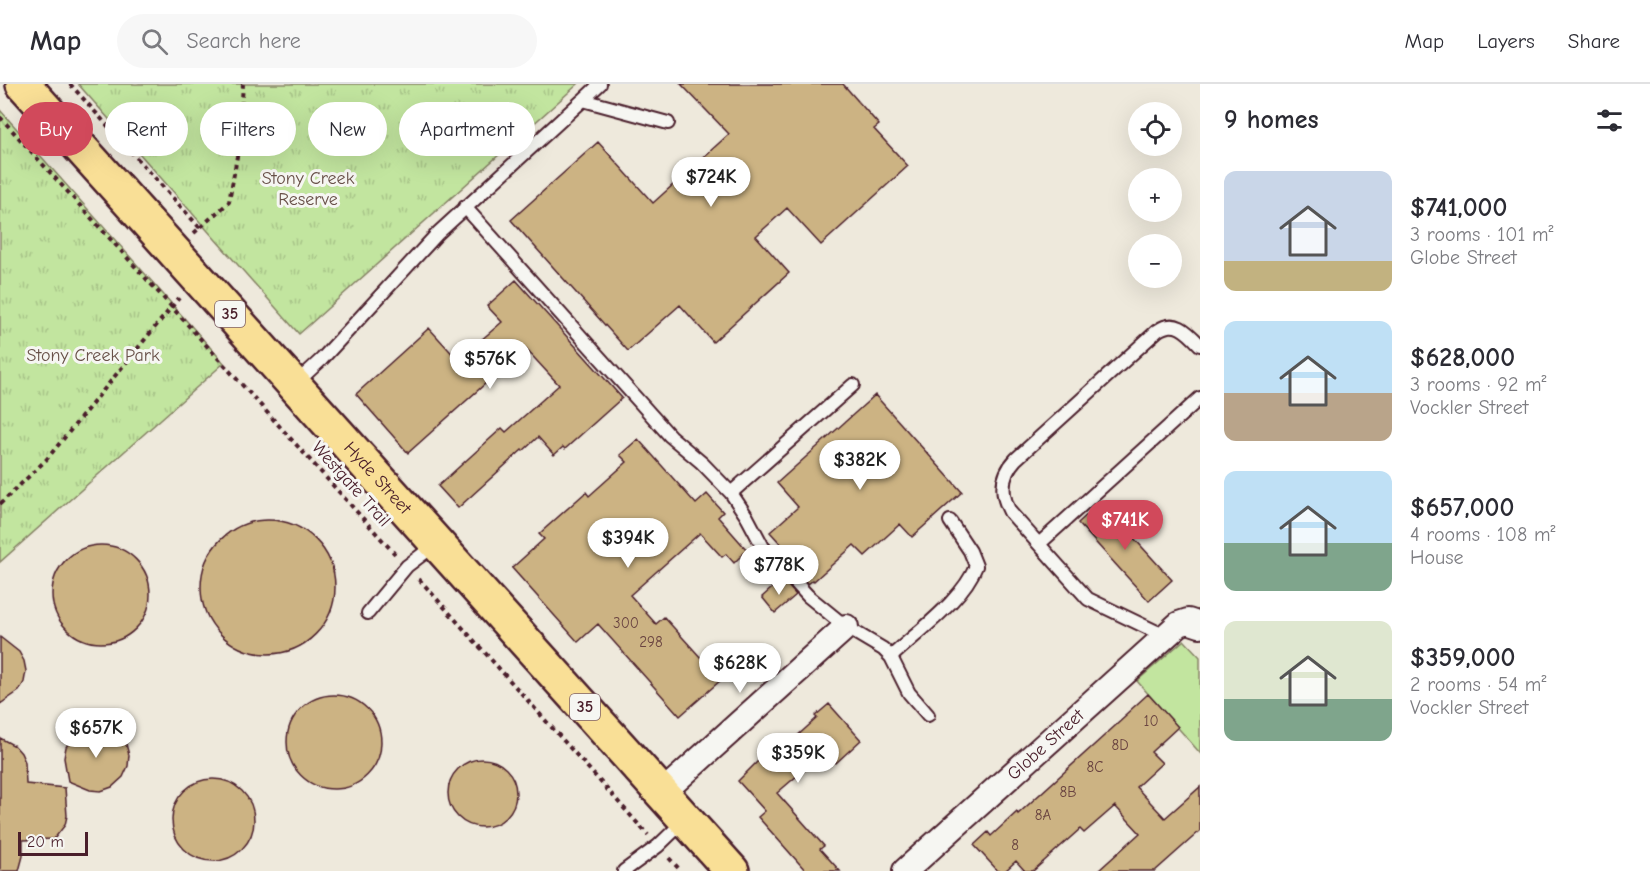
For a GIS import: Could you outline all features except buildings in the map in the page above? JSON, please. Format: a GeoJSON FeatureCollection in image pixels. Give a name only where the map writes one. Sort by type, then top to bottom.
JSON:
{"type":"FeatureCollection","features":[{"type":"Feature","properties":{"kind":"main road","name":"Hyde Street"},"geometry":{"type":"LineString","coordinates":[[23,84],[732,871]]}},
{"type":"Feature","properties":{"kind":"street","name":"Globe Street"},"geometry":{"type":"LineString","coordinates":[[905,871],[1165,636],[1179,624],[1194,623]]}},
{"type":"Feature","properties":{"kind":"street"},"geometry":{"type":"LineString","coordinates":[[662,793],[846,627]]}},
{"type":"Feature","properties":{"kind":"lane"},"geometry":{"type":"LineString","coordinates":[[294,385],[322,359],[438,232],[600,84]]}},
{"type":"Feature","properties":{"kind":"lane"},"geometry":{"type":"LineString","coordinates":[[583,100],[668,123]]}},
{"type":"Feature","properties":{"kind":"lane"},"geometry":{"type":"LineString","coordinates":[[465,207],[670,436],[702,463],[730,494],[763,547],[808,596],[846,627],[872,641],[891,657],[909,693],[928,715]]}},
{"type":"Feature","properties":{"kind":"lane"},"geometry":{"type":"LineString","coordinates":[[1165,636],[1088,599],[1010,512],[1005,502],[1003,482],[1010,466],[1163,327],[1177,325],[1200,345]]}},
{"type":"Feature","properties":{"kind":"lane"},"geometry":{"type":"LineString","coordinates":[[730,494],[853,385]]}},
{"type":"Feature","properties":{"kind":"lane"},"geometry":{"type":"LineString","coordinates":[[1039,544],[1200,398]]}},
{"type":"Feature","properties":{"kind":"lane"},"geometry":{"type":"LineString","coordinates":[[891,657],[954,600],[972,577],[976,566],[970,551],[950,521]]}},
{"type":"Feature","properties":{"kind":"lane"},"geometry":{"type":"LineString","coordinates":[[368,612],[407,566],[437,544]]}},
{"type":"Feature","properties":{"kind":"lane"},"geometry":{"type":"LineString","coordinates":[[624,871],[658,846],[686,819]]}},
{"type":"Feature","properties":{"kind":"path"},"geometry":{"type":"LineString","coordinates":[[70,84],[200,228]]}},
{"type":"Feature","properties":{"kind":"path"},"geometry":{"type":"LineString","coordinates":[[174,252],[229,202],[238,145],[243,84]]}},
{"type":"Feature","properties":{"kind":"path","name":"Westgate Trail"},"geometry":{"type":"LineString","coordinates":[[0,117],[681,871]]}},
{"type":"Feature","properties":{"kind":"path"},"geometry":{"type":"LineString","coordinates":[[0,504],[46,460],[172,305],[199,279]]}},
{"type":"Feature","properties":{"kind":"green space","name":"Stony Creek Reserve"},"geometry":{"type":"Polygon","coordinates":[[[78,84],[578,84],[535,123],[535,102],[399,102],[399,156],[498,156],[299,334],[142,156],[188,156],[188,102],[105,102],[105,115],[78,84]]]}},
{"type":"Feature","properties":{"kind":"green space","name":"Stony Creek Park"},"geometry":{"type":"Polygon","coordinates":[[[0,110],[18,130],[18,156],[41,156],[224,363],[0,562],[0,110]]]}},
{"type":"Feature","properties":{"kind":"green space"},"geometry":{"type":"Polygon","coordinates":[[[1184,640],[1200,657],[1200,753],[1137,681],[1184,640]]]}}]}
